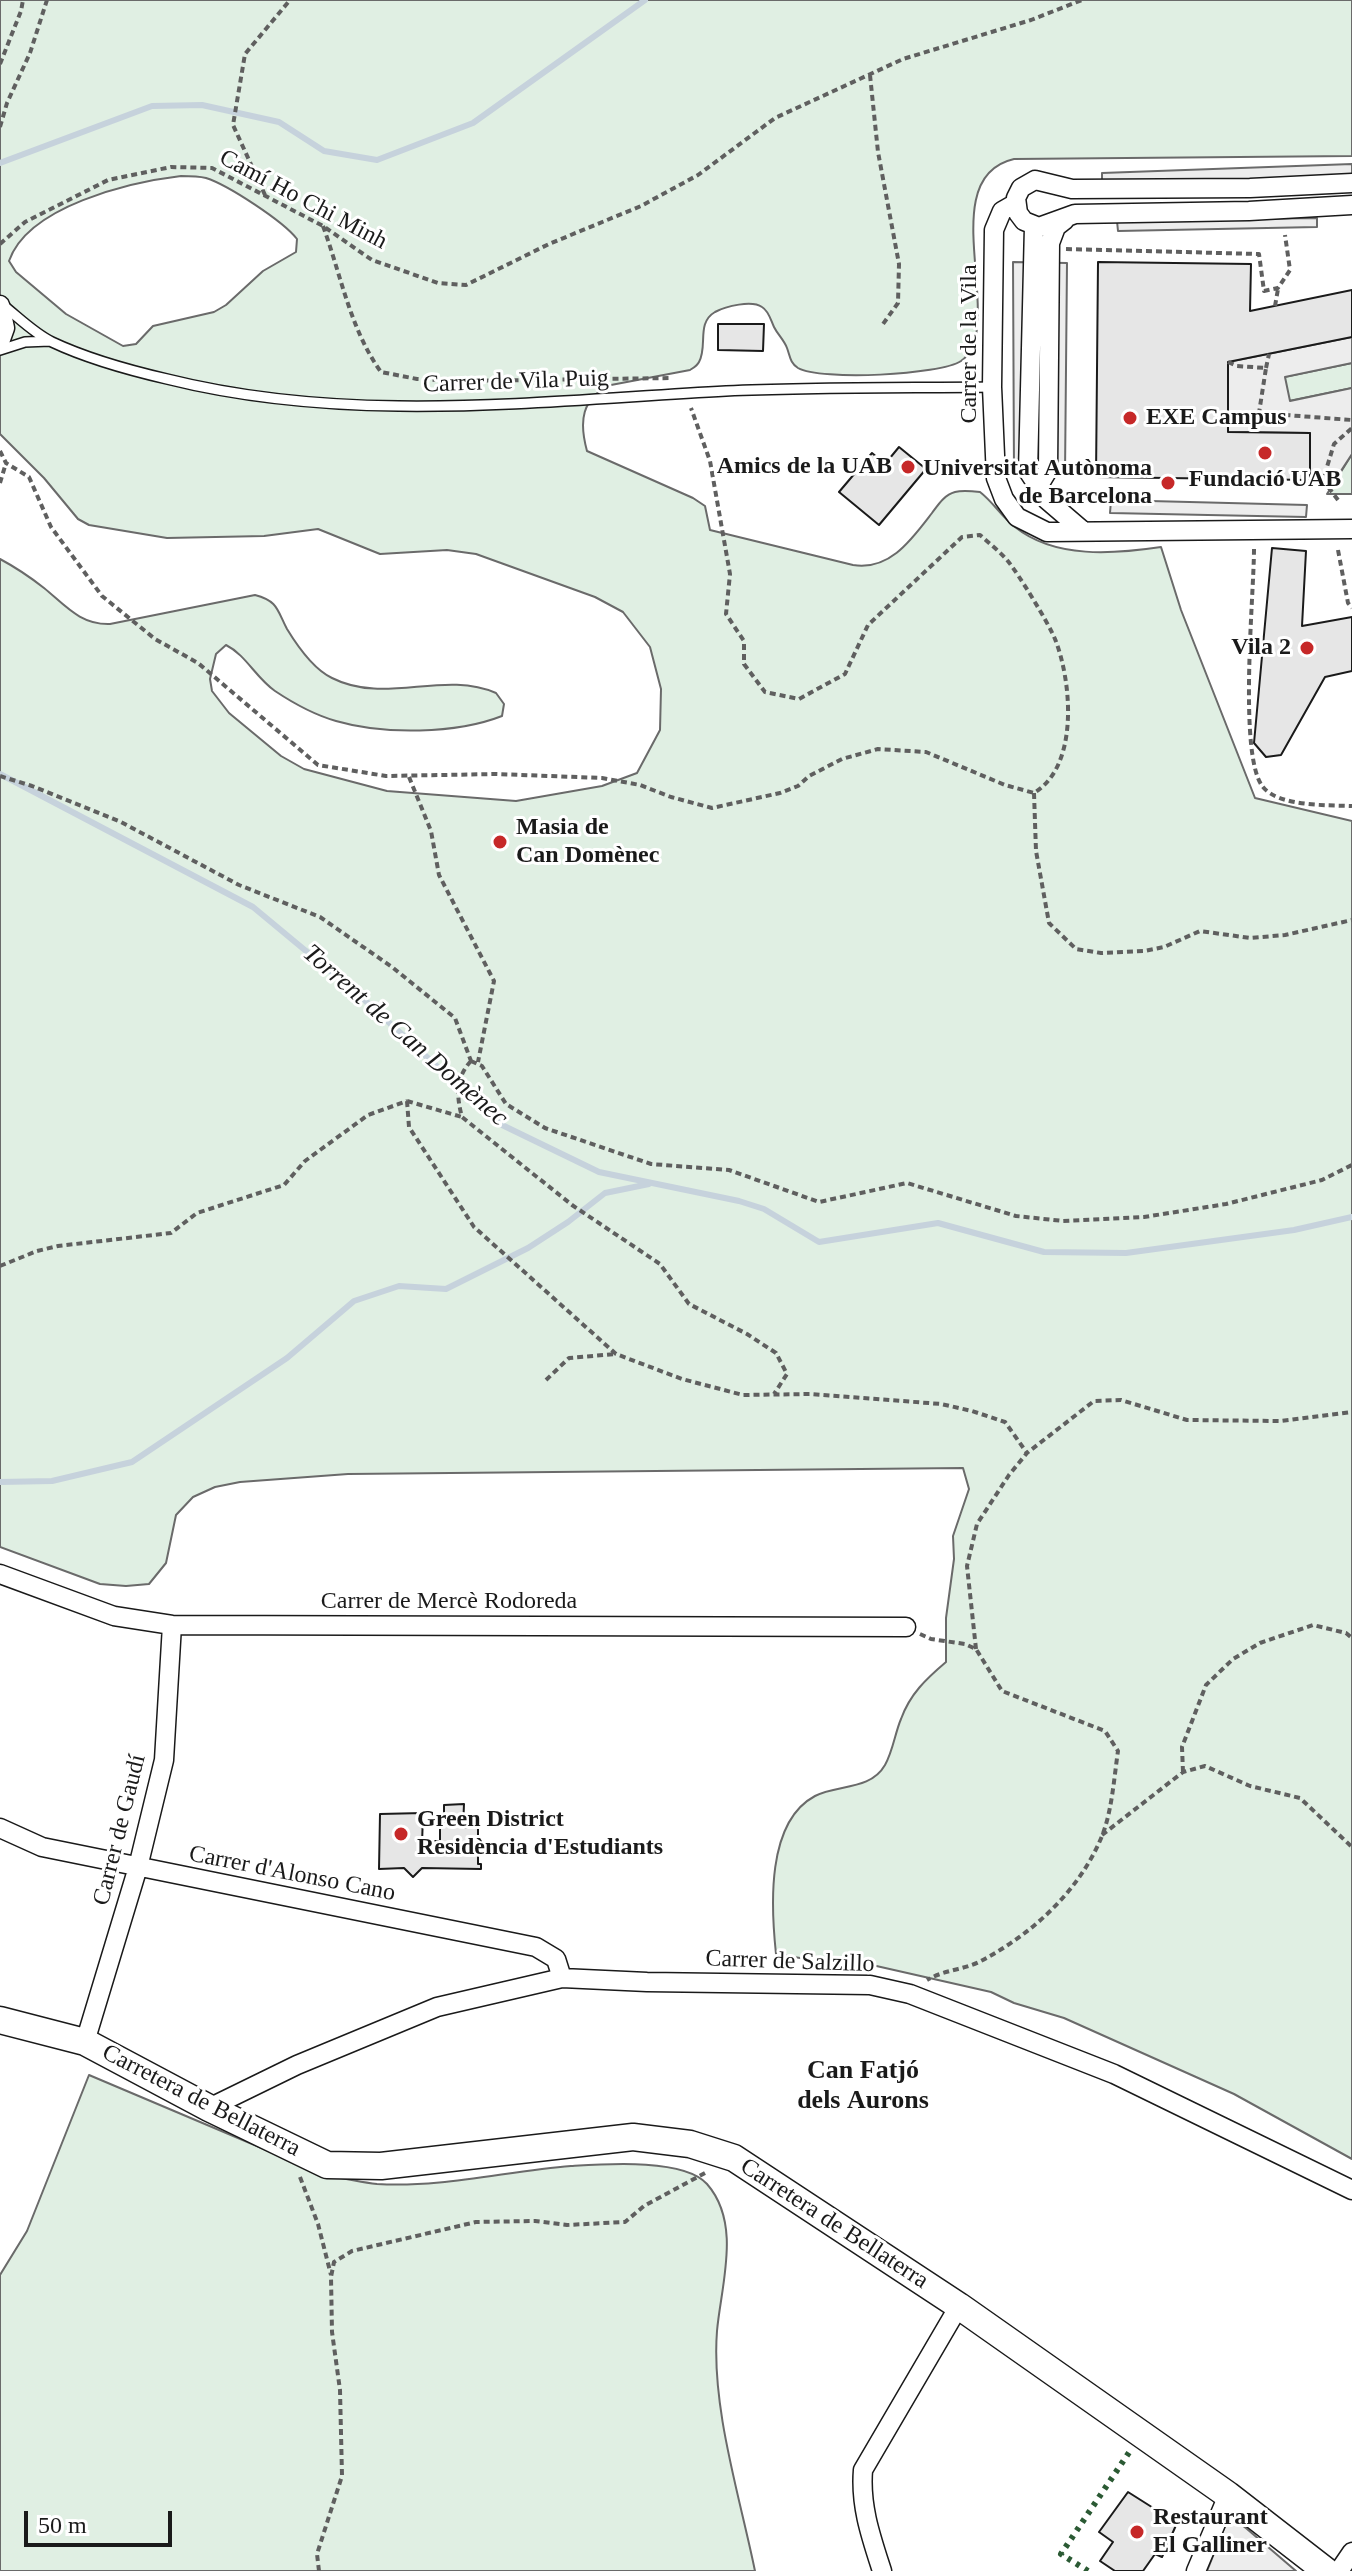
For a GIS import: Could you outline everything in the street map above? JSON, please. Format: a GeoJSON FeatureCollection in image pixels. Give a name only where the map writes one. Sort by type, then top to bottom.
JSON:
{"type":"FeatureCollection","features":[{"type":"Feature","properties":{"kind":"street","name":"Carrer de la Vila"},"geometry":{"type":"LineString","coordinates":[[1352,183],[1250,188],[1072,189],[1035,180],[1021,188],[1016,203],[1002,211],[994,230],[992,387],[996,478],[1004,499],[1017,517],[1033,527],[1047,532],[1352,529]]}},
{"type":"Feature","properties":{"kind":"street"},"geometry":{"type":"LineString","coordinates":[[1016,203],[1021,217],[1034,226],[1049,225],[1061,217],[1075,214],[1249,211],[1352,205]]}},
{"type":"Feature","properties":{"kind":"street"},"geometry":{"type":"LineString","coordinates":[[1039,485],[1048,470],[1050,243],[1056,227],[1075,214]]}},
{"type":"Feature","properties":{"kind":"street"},"geometry":{"type":"LineString","coordinates":[[1034,226],[1028,471],[1047,500],[1082,530]]}},
{"type":"Feature","properties":{"kind":"street"},"geometry":{"type":"LineString","coordinates":[[0,304],[5,328],[0,342]]}},
{"type":"Feature","properties":{"kind":"street","name":"Carrer de Mercè Rodoreda"},"geometry":{"type":"LineString","coordinates":[[0,1574],[114,1616],[172,1625],[906,1627]]}},
{"type":"Feature","properties":{"kind":"street","name":"Carrer de Gaudí"},"geometry":{"type":"LineString","coordinates":[[85,2042],[138,1867],[164,1760],[172,1625]]}},
{"type":"Feature","properties":{"kind":"street","name":"Carrer d'Alonso Cano"},"geometry":{"type":"LineString","coordinates":[[0,1828],[42,1847],[536,1947],[556,1959],[562,1978]]}},
{"type":"Feature","properties":{"kind":"street","name":"Carrer de Salzillo"},"geometry":{"type":"LineString","coordinates":[[209,2108],[297,2065],[437,2007],[562,1978],[870,1985],[910,1994],[1114,2074],[1352,2190]]}},
{"type":"Feature","properties":{"kind":"street","name":"Carretera de Bellaterra"},"geometry":{"type":"LineString","coordinates":[[0,2020],[85,2042],[209,2108],[327,2165],[381,2166],[633,2137],[690,2144],[734,2158],[959,2306],[1228,2495],[1326,2571]]}},
{"type":"Feature","properties":{"kind":"street"},"geometry":{"type":"LineString","coordinates":[[882,2571],[865,2515],[861,2492],[863,2470],[959,2306]]}},
{"type":"Feature","properties":{"kind":"street"},"geometry":{"type":"LineString","coordinates":[[1196,2571],[1228,2495]]}},
{"type":"Feature","properties":{"kind":"street"},"geometry":{"type":"LineString","coordinates":[[1339,2571],[1352,2552]]}},
{"type":"Feature","properties":{"kind":"lane","name":"Carrer de Vila Puig"},"geometry":{"type":"LineString","coordinates":[[0,304],[50,341],[127,370],[213,391],[286,401],[367,406],[522,405],[801,389],[992,387]]}},
{"type":"Feature","properties":{"kind":"lane","name":"Carrer de Vila Puig"},"geometry":{"type":"LineString","coordinates":[[0,350],[25,342],[50,341]]}},
{"type":"Feature","properties":{"kind":"path"},"geometry":{"type":"LineString","coordinates":[[0,64],[23,0]]}},
{"type":"Feature","properties":{"kind":"path"},"geometry":{"type":"LineString","coordinates":[[0,127],[7,103],[30,53],[47,0]]}},
{"type":"Feature","properties":{"kind":"path"},"geometry":{"type":"LineString","coordinates":[[266,197],[233,125],[245,54],[290,0]]}},
{"type":"Feature","properties":{"kind":"path","name":"Camí Ho Chi Minh"},"geometry":{"type":"LineString","coordinates":[[0,244],[25,222],[108,180],[171,167],[212,168],[323,226],[372,260],[438,283],[466,285],[641,206],[698,175],[775,118],[903,59],[1031,20],[1082,0]]}},
{"type":"Feature","properties":{"kind":"path"},"geometry":{"type":"LineString","coordinates":[[870,75],[878,152],[899,264],[898,303],[883,324]]}},
{"type":"Feature","properties":{"kind":"path"},"geometry":{"type":"LineString","coordinates":[[0,451],[6,463],[29,477],[51,527],[102,596],[155,639],[198,663],[318,765],[386,776],[496,774],[602,778],[640,785],[712,808],[780,793],[798,786],[809,776],[842,759],[878,749],[926,752],[1005,785],[1034,793],[1048,784],[1066,746],[1068,690],[1055,638],[1008,561],[980,535],[962,537],[868,625],[845,674],[799,699],[765,692],[744,664],[744,641],[726,614],[730,574],[710,461],[687,395],[674,378],[462,381],[417,379],[381,372],[370,356],[347,305],[323,226]]}},
{"type":"Feature","properties":{"kind":"path"},"geometry":{"type":"LineString","coordinates":[[1275,306],[1278,288],[1290,270],[1285,235]]}},
{"type":"Feature","properties":{"kind":"path"},"geometry":{"type":"LineString","coordinates":[[1074,249],[1259,254],[1264,291],[1278,288]]}},
{"type":"Feature","properties":{"kind":"path"},"geometry":{"type":"LineString","coordinates":[[1269,354],[1259,413],[1352,420]]}},
{"type":"Feature","properties":{"kind":"path"},"geometry":{"type":"LineString","coordinates":[[1228,362],[1237,366],[1266,368]]}},
{"type":"Feature","properties":{"kind":"path"},"geometry":{"type":"LineString","coordinates":[[1338,500],[1323,480],[1334,444],[1352,428]]}},
{"type":"Feature","properties":{"kind":"path"},"geometry":{"type":"LineString","coordinates":[[0,483],[6,463]]}},
{"type":"Feature","properties":{"kind":"path"},"geometry":{"type":"LineString","coordinates":[[1255,530],[1248,708],[1251,755],[1263,788],[1284,800],[1352,806]]}},
{"type":"Feature","properties":{"kind":"path"},"geometry":{"type":"LineString","coordinates":[[1338,550],[1348,603],[1352,608]]}},
{"type":"Feature","properties":{"kind":"path"},"geometry":{"type":"LineString","coordinates":[[0,776],[121,822],[239,885],[320,917],[392,967],[455,1018],[471,1061]]}},
{"type":"Feature","properties":{"kind":"path"},"geometry":{"type":"LineString","coordinates":[[409,777],[431,831],[439,875],[494,981],[478,1063]]}},
{"type":"Feature","properties":{"kind":"path"},"geometry":{"type":"LineString","coordinates":[[1034,793],[1036,851],[1049,923],[1076,949],[1101,953],[1144,951],[1164,947],[1200,931],[1250,938],[1285,935],[1352,920]]}},
{"type":"Feature","properties":{"kind":"path"},"geometry":{"type":"LineString","coordinates":[[471,1061],[478,1063],[506,1104],[545,1128],[651,1164],[729,1170],[819,1202],[907,1183],[1016,1216],[1063,1221],[1144,1217],[1267,1194],[1322,1180],[1352,1165]]}},
{"type":"Feature","properties":{"kind":"path"},"geometry":{"type":"LineString","coordinates":[[462,1117],[457,1100],[460,1073],[471,1061]]}},
{"type":"Feature","properties":{"kind":"path"},"geometry":{"type":"LineString","coordinates":[[407,1101],[409,1127],[474,1227],[616,1354],[682,1379],[743,1395],[810,1394],[941,1404],[972,1411],[1005,1422],[1027,1453]]}},
{"type":"Feature","properties":{"kind":"path"},"geometry":{"type":"LineString","coordinates":[[0,1266],[58,1246],[171,1233],[197,1213],[284,1185],[305,1161],[368,1115],[407,1101],[462,1117],[572,1205],[660,1264],[689,1304],[776,1353],[787,1374],[774,1394]]}},
{"type":"Feature","properties":{"kind":"path"},"geometry":{"type":"LineString","coordinates":[[546,1380],[569,1358],[616,1354]]}},
{"type":"Feature","properties":{"kind":"path"},"geometry":{"type":"LineString","coordinates":[[910,1994],[915,1987],[942,1971],[976,1963],[1029,1931],[1074,1886],[1102,1835],[1118,1751],[1105,1731],[1002,1691],[976,1649],[967,1566],[977,1524],[1009,1475],[1027,1453],[1094,1401],[1121,1400],[1187,1420],[1280,1421],[1352,1412]]}},
{"type":"Feature","properties":{"kind":"path"},"geometry":{"type":"LineString","coordinates":[[1183,1772],[1182,1747],[1206,1685],[1233,1659],[1260,1643],[1313,1625],[1346,1633],[1352,1638]]}},
{"type":"Feature","properties":{"kind":"path"},"geometry":{"type":"LineString","coordinates":[[906,1627],[931,1639],[965,1644],[976,1649]]}},
{"type":"Feature","properties":{"kind":"path"},"geometry":{"type":"LineString","coordinates":[[1102,1835],[1183,1772],[1205,1766],[1250,1786],[1300,1798],[1352,1847]]}},
{"type":"Feature","properties":{"kind":"path"},"geometry":{"type":"LineString","coordinates":[[287,2145],[318,2224],[331,2277]]}},
{"type":"Feature","properties":{"kind":"path"},"geometry":{"type":"LineString","coordinates":[[319,2571],[317,2554],[342,2476],[340,2390],[332,2332],[331,2277],[334,2262],[352,2251],[476,2222],[535,2221],[567,2225],[625,2222],[644,2206],[734,2158]]}},
{"type":"Feature","properties":{"kind":"green space"},"geometry":{"type":"Polygon","coordinates":[[[0,0],[1352,0],[1352,156],[1014,159],[990,172],[977,194],[973,222],[978,318],[974,343],[961,361],[930,370],[880,375],[811,372],[793,364],[786,345],[764,309],[752,304],[739,305],[715,312],[709,317],[704,328],[701,356],[695,367],[611,385],[601,390],[588,404],[583,430],[587,451],[705,506],[710,530],[853,565],[866,566],[889,558],[908,542],[944,498],[961,491],[980,492],[1015,527],[1048,545],[1085,552],[1161,547],[1181,610],[1255,798],[1352,821],[1352,2159],[1234,2094],[1064,2018],[1014,2003],[991,1992],[872,1965],[824,1962],[776,1954],[773,1913],[775,1867],[788,1825],[799,1808],[815,1796],[862,1783],[879,1773],[888,1760],[909,1702],[925,1681],[946,1662],[946,1618],[954,1559],[953,1536],[969,1489],[963,1468],[348,1474],[240,1482],[215,1487],[193,1497],[176,1515],[166,1563],[149,1584],[126,1586],[100,1584],[0,1547],[0,559],[33,580],[81,618],[90,621],[110,624],[255,595],[273,603],[306,657],[332,678],[373,688],[455,685],[496,693],[504,704],[502,716],[484,722],[442,729],[376,729],[336,721],[297,704],[268,686],[226,645],[216,654],[210,679],[212,691],[229,713],[281,756],[304,769],[387,791],[516,801],[602,786],[637,773],[660,730],[661,689],[650,647],[623,612],[595,597],[476,554],[447,550],[380,554],[318,529],[264,536],[167,538],[89,525],[78,519],[44,478],[0,434],[0,0]],[[184,176],[109,191],[58,212],[37,225],[20,242],[9,261],[16,272],[66,314],[123,346],[136,344],[153,326],[214,312],[263,271],[296,252],[297,239],[268,214],[228,188],[206,178],[184,176]]]}},
{"type":"Feature","properties":{"kind":"green space"},"geometry":{"type":"Polygon","coordinates":[[[1352,363],[1352,388],[1289,401],[1284,377],[1352,363]]]}},
{"type":"Feature","properties":{"kind":"green space"},"geometry":{"type":"Polygon","coordinates":[[[1352,454],[1352,494],[1327,494],[1352,454]]]}},
{"type":"Feature","properties":{"kind":"green space"},"geometry":{"type":"Polygon","coordinates":[[[89,2075],[323,2174],[364,2182],[426,2184],[547,2168],[643,2164],[681,2170],[707,2184],[718,2200],[727,2236],[717,2331],[718,2390],[728,2452],[755,2571],[0,2571],[0,2275],[27,2231],[89,2075]]]}},
{"type":"Feature","properties":{"kind":"shaded area"},"geometry":{"type":"Polygon","coordinates":[[[1352,164],[1352,177],[1102,185],[1102,173],[1352,164]]]}},
{"type":"Feature","properties":{"kind":"shaded area"},"geometry":{"type":"Polygon","coordinates":[[[1317,218],[1317,227],[1118,231],[1117,221],[1317,218]]]}},
{"type":"Feature","properties":{"kind":"shaded area"},"geometry":{"type":"Polygon","coordinates":[[[1013,262],[1067,263],[1065,474],[1014,474],[1013,262]]]}},
{"type":"Feature","properties":{"kind":"shaded area"},"geometry":{"type":"Polygon","coordinates":[[[1352,337],[1352,363],[1285,377],[1290,401],[1352,388],[1352,454],[1335,480],[1310,480],[1310,433],[1228,432],[1228,362],[1352,337]]]}},
{"type":"Feature","properties":{"kind":"shaded area"},"geometry":{"type":"Polygon","coordinates":[[[1111,500],[1307,505],[1306,517],[1110,513],[1111,500]]]}},
{"type":"Feature","properties":{"kind":"shaded area"},"geometry":{"type":"Polygon","coordinates":[[[1237,2521],[1296,2571],[1207,2571],[1225,2526],[1237,2521]]]}},
{"type":"Feature","properties":{"kind":"building"},"geometry":{"type":"Polygon","coordinates":[[[1098,262],[1251,264],[1250,311],[1352,290],[1352,337],[1228,362],[1228,432],[1310,433],[1310,480],[1096,477],[1098,262]]]}},
{"type":"Feature","properties":{"kind":"building"},"geometry":{"type":"Polygon","coordinates":[[[718,324],[764,324],[763,351],[718,350],[718,324]]]}},
{"type":"Feature","properties":{"kind":"building"},"geometry":{"type":"Polygon","coordinates":[[[899,447],[926,469],[879,525],[839,492],[872,453],[885,464],[899,447]]]}},
{"type":"Feature","properties":{"kind":"building","name":"Vila 2"},"geometry":{"type":"Polygon","coordinates":[[[1272,548],[1306,551],[1302,626],[1352,617],[1352,671],[1325,677],[1281,755],[1266,757],[1254,743],[1272,548]]]}},
{"type":"Feature","properties":{"kind":"building","name":"Green District Residència d'Estudiants"},"geometry":{"type":"Polygon","coordinates":[[[464,1804],[463,1828],[478,1827],[478,1864],[481,1864],[481,1869],[422,1868],[413,1877],[404,1868],[379,1869],[380,1814],[423,1813],[422,1845],[428,1846],[428,1841],[440,1841],[440,1828],[444,1827],[444,1805],[464,1804]]]}},
{"type":"Feature","properties":{"kind":"building"},"geometry":{"type":"Polygon","coordinates":[[[1128,2492],[1177,2523],[1162,2557],[1155,2554],[1143,2571],[1115,2571],[1100,2561],[1113,2542],[1099,2532],[1128,2492]]]}},
{"type":"Feature","properties":{"kind":"waterway"},"geometry":{"type":"LineString","coordinates":[[0,163],[152,106],[202,105],[279,122],[324,151],[377,160],[473,123],[645,0]]}},
{"type":"Feature","properties":{"kind":"waterway","name":"Torrent de Can Domènec"},"geometry":{"type":"LineString","coordinates":[[0,774],[253,907],[359,995],[500,1124],[599,1172],[739,1201],[764,1209],[819,1242],[938,1223],[1044,1252],[1126,1253],[1294,1230],[1352,1217]]}},
{"type":"Feature","properties":{"kind":"waterway"},"geometry":{"type":"LineString","coordinates":[[0,1482],[52,1481],[132,1462],[287,1358],[354,1301],[399,1286],[446,1289],[528,1248],[605,1193],[649,1184]]}},
{"type":"Feature","properties":{"kind":"hedge"},"geometry":{"type":"LineString","coordinates":[[1088,2571],[1061,2554],[1132,2448]]}},
{"type":"Feature","properties":{"kind":"place","name":"EXE Campus"},"geometry":{"type":"Point","coordinates":[1130,418]}},
{"type":"Feature","properties":{"kind":"place","name":"Fundació UAB"},"geometry":{"type":"Point","coordinates":[1265,453]}},
{"type":"Feature","properties":{"kind":"place","name":"Amics de la UAB"},"geometry":{"type":"Point","coordinates":[908,467]}},
{"type":"Feature","properties":{"kind":"place","name":"Universitat Autònoma de Barcelona"},"geometry":{"type":"Point","coordinates":[1168,483]}},
{"type":"Feature","properties":{"kind":"place","name":"Vila 2"},"geometry":{"type":"Point","coordinates":[1307,648]}},
{"type":"Feature","properties":{"kind":"place","name":"Masia de Can Domènec"},"geometry":{"type":"Point","coordinates":[500,842]}},
{"type":"Feature","properties":{"kind":"place","name":"Green District Residència d'Estudiants"},"geometry":{"type":"Point","coordinates":[401,1834]}},
{"type":"Feature","properties":{"kind":"place","name":"Restaurant El Galliner"},"geometry":{"type":"Point","coordinates":[1137,2532]}},
{"type":"Feature","properties":{"kind":"district","name":"Can Fatjó dels Aurons"},"geometry":{"type":"Point","coordinates":[863,2086]}}]}
